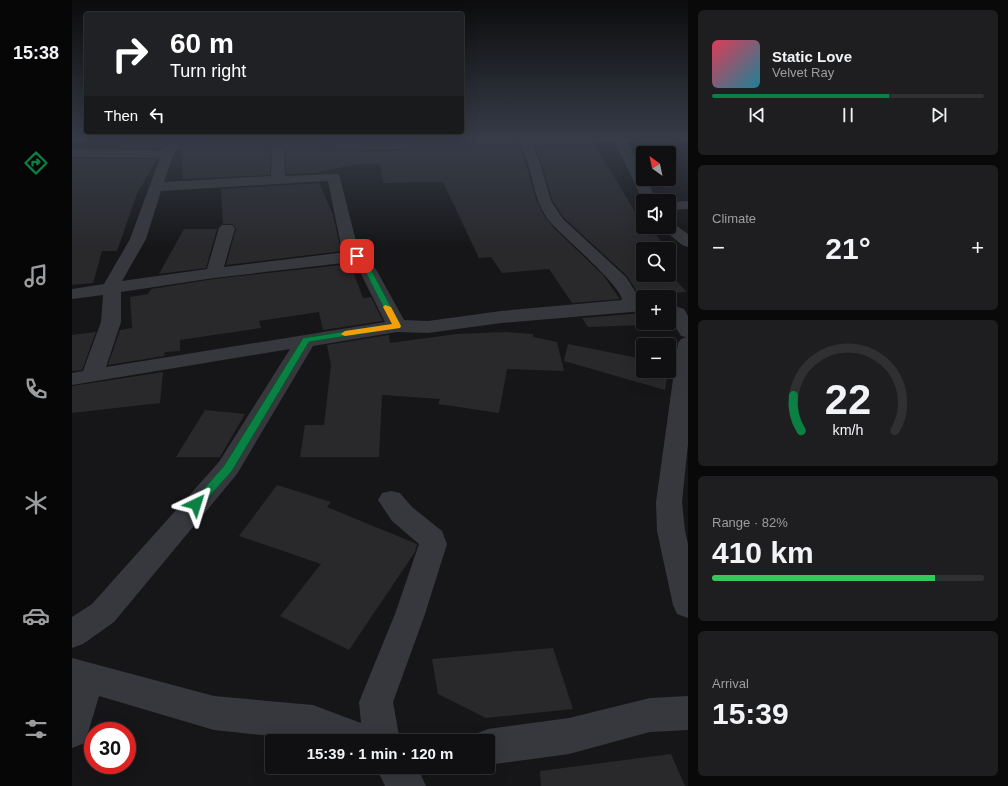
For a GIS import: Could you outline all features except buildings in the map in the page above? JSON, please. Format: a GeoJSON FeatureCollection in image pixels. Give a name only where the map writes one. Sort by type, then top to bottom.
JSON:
{"type":"FeatureCollection","features":[{"type":"Feature","properties":{"kind":"street"},"geometry":{"type":"LineString","coordinates":[[92,376],[111,322],[113,281],[138,239],[159,175]]}},
{"type":"Feature","properties":{"kind":"street"},"geometry":{"type":"LineString","coordinates":[[278,175],[278,180]]}},
{"type":"Feature","properties":{"kind":"street"},"geometry":{"type":"LineString","coordinates":[[537,175],[544,201],[558,222],[620,281],[636,304]]}},
{"type":"Feature","properties":{"kind":"street"},"geometry":{"type":"LineString","coordinates":[[637,175],[647,194]]}},
{"type":"Feature","properties":{"kind":"street"},"geometry":{"type":"LineString","coordinates":[[154,187],[334,177],[349,246],[368,271],[397,326]]}},
{"type":"Feature","properties":{"kind":"street"},"geometry":{"type":"LineString","coordinates":[[676,206],[688,205]]}},
{"type":"Feature","properties":{"kind":"street"},"geometry":{"type":"LineString","coordinates":[[214,273],[227,228]]}},
{"type":"Feature","properties":{"kind":"street"},"geometry":{"type":"LineString","coordinates":[[676,233],[688,242]]}},
{"type":"Feature","properties":{"kind":"street"},"geometry":{"type":"LineString","coordinates":[[72,294],[214,273],[357,256]]}},
{"type":"Feature","properties":{"kind":"street"},"geometry":{"type":"LineString","coordinates":[[72,379],[397,326],[428,327],[501,317],[636,305]]}},
{"type":"Feature","properties":{"kind":"street"},"geometry":{"type":"LineString","coordinates":[[676,313],[688,332]]}},
{"type":"Feature","properties":{"kind":"street"},"geometry":{"type":"LineString","coordinates":[[72,634],[102,613],[228,468],[306,340]]}},
{"type":"Feature","properties":{"kind":"street"},"geometry":{"type":"LineString","coordinates":[[688,343],[678,505],[671,531],[688,606]]}},
{"type":"Feature","properties":{"kind":"street"},"geometry":{"type":"LineString","coordinates":[[381,734],[376,702],[410,614],[434,544],[432,539],[402,514],[391,500]]}},
{"type":"Feature","properties":{"kind":"street"},"geometry":{"type":"LineString","coordinates":[[72,731],[80,675],[214,714],[314,722],[345,734]]}},
{"type":"Feature","properties":{"kind":"street"},"geometry":{"type":"LineString","coordinates":[[495,746],[569,736],[650,715],[688,713]]}},
{"type":"Feature","properties":{"kind":"street"},"geometry":{"type":"LineString","coordinates":[[399,774],[407,786]]}},
{"type":"Feature","properties":{"kind":"slow traffic"},"geometry":{"type":"LineString","coordinates":[[345,334],[397,326],[387,307]]}},
{"type":"Feature","properties":{"kind":"route"},"geometry":{"type":"LineString","coordinates":[[196,504],[228,468],[306,340],[397,326],[368,271],[357,256]]}}]}
